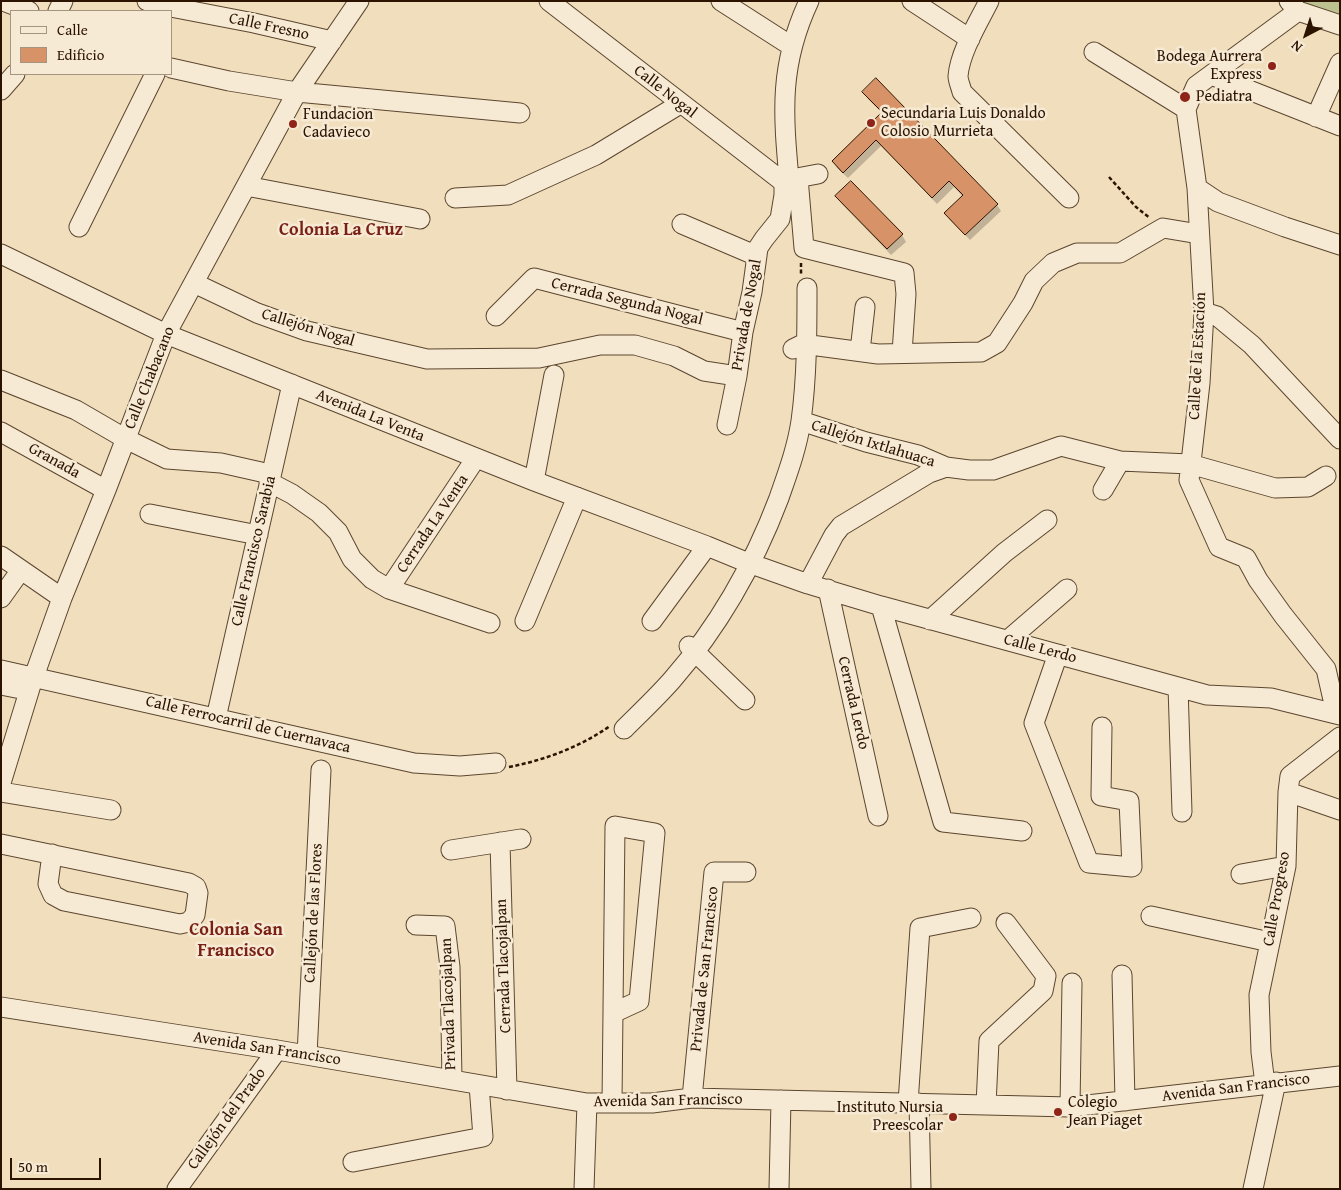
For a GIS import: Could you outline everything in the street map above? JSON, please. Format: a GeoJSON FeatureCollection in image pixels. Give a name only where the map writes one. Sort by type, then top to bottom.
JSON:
{"type":"FeatureCollection","features":[{"type":"Feature","properties":{"kind":"street"},"geometry":{"type":"LineString","coordinates":[[3,1],[26,10]]}},
{"type":"Feature","properties":{"kind":"street","name":"Calle Fresno"},"geometry":{"type":"LineString","coordinates":[[146,1],[254,22],[332,41]]}},
{"type":"Feature","properties":{"kind":"street","name":"Calle Chabacano"},"geometry":{"type":"LineString","coordinates":[[1,783],[33,681],[62,598],[166,334],[298,92],[359,1]]}},
{"type":"Feature","properties":{"kind":"street","name":"Calle Nogal"},"geometry":{"type":"LineString","coordinates":[[549,1],[680,104],[790,180]]}},
{"type":"Feature","properties":{"kind":"street"},"geometry":{"type":"LineString","coordinates":[[810,1],[789,58],[785,82],[784,117],[790,180],[804,248],[904,273],[906,294],[902,353]]}},
{"type":"Feature","properties":{"kind":"street"},"geometry":{"type":"LineString","coordinates":[[912,1],[970,39]]}},
{"type":"Feature","properties":{"kind":"street"},"geometry":{"type":"LineString","coordinates":[[989,1],[970,39],[958,77],[962,92],[1069,198]]}},
{"type":"Feature","properties":{"kind":"street"},"geometry":{"type":"LineString","coordinates":[[729,4],[785,42]]}},
{"type":"Feature","properties":{"kind":"street"},"geometry":{"type":"LineString","coordinates":[[1094,52],[1186,109],[1196,86],[1294,6],[1340,25]]}},
{"type":"Feature","properties":{"kind":"street"},"geometry":{"type":"LineString","coordinates":[[1316,117],[1340,63]]}},
{"type":"Feature","properties":{"kind":"street"},"geometry":{"type":"LineString","coordinates":[[172,68],[229,81],[298,92],[520,114]]}},
{"type":"Feature","properties":{"kind":"street"},"geometry":{"type":"LineString","coordinates":[[1,90],[14,75]]}},
{"type":"Feature","properties":{"kind":"street"},"geometry":{"type":"LineString","coordinates":[[79,227],[155,75]]}},
{"type":"Feature","properties":{"kind":"street"},"geometry":{"type":"LineString","coordinates":[[1211,75],[1340,126]]}},
{"type":"Feature","properties":{"kind":"street"},"geometry":{"type":"LineString","coordinates":[[455,198],[508,195],[596,155],[680,104]]}},
{"type":"Feature","properties":{"kind":"street","name":"Calle de la Estación"},"geometry":{"type":"LineString","coordinates":[[1186,109],[1197,188],[1204,312],[1200,384],[1189,480],[1219,547],[1246,558],[1258,580],[1283,615],[1326,669],[1338,714]]}},
{"type":"Feature","properties":{"kind":"street"},"geometry":{"type":"LineString","coordinates":[[790,180],[818,174]]}},
{"type":"Feature","properties":{"kind":"street","name":"Privada de Nogal"},"geometry":{"type":"LineString","coordinates":[[726,426],[737,376],[743,332],[760,243],[780,219],[784,186],[790,180]]}},
{"type":"Feature","properties":{"kind":"street"},"geometry":{"type":"LineString","coordinates":[[246,186],[420,220]]}},
{"type":"Feature","properties":{"kind":"street"},"geometry":{"type":"LineString","coordinates":[[1197,188],[1218,202],[1285,228],[1340,245]]}},
{"type":"Feature","properties":{"kind":"street"},"geometry":{"type":"LineString","coordinates":[[682,224],[757,256]]}},
{"type":"Feature","properties":{"kind":"street"},"geometry":{"type":"LineString","coordinates":[[800,347],[878,354],[981,352],[997,343],[1018,311],[1034,281],[1053,263],[1077,253],[1120,253],[1163,228],[1199,234]]}},
{"type":"Feature","properties":{"kind":"street","name":"Avenida La Venta"},"geometry":{"type":"LineString","coordinates":[[1,254],[166,334],[534,482],[748,563]]}},
{"type":"Feature","properties":{"kind":"street","name":"Cerrada Segunda Nogal"},"geometry":{"type":"LineString","coordinates":[[496,316],[534,278],[743,332]]}},
{"type":"Feature","properties":{"kind":"street","name":"Callejón Nogal"},"geometry":{"type":"LineString","coordinates":[[194,283],[257,313],[307,331],[427,359],[539,358],[600,345],[635,345],[674,356],[704,371],[737,376]]}},
{"type":"Feature","properties":{"kind":"street"},"geometry":{"type":"LineString","coordinates":[[618,726],[666,686],[736,592],[748,563],[765,534],[793,457],[800,421],[800,347],[807,288]]}},
{"type":"Feature","properties":{"kind":"street"},"geometry":{"type":"LineString","coordinates":[[860,351],[866,307]]}},
{"type":"Feature","properties":{"kind":"street"},"geometry":{"type":"LineString","coordinates":[[1204,312],[1217,316],[1252,345],[1340,439]]}},
{"type":"Feature","properties":{"kind":"street"},"geometry":{"type":"LineString","coordinates":[[534,482],[554,375]]}},
{"type":"Feature","properties":{"kind":"street"},"geometry":{"type":"LineString","coordinates":[[1,380],[76,410],[126,439],[167,459],[221,463],[265,477],[319,513],[338,532],[352,559],[372,579],[389,589],[490,623]]}},
{"type":"Feature","properties":{"kind":"street","name":"Calle Francisco Sarabia"},"geometry":{"type":"LineString","coordinates":[[216,718],[258,535],[265,477],[292,384]]}},
{"type":"Feature","properties":{"kind":"street","name":"Callejón Ixtlahuaca"},"geometry":{"type":"LineString","coordinates":[[800,421],[866,442],[918,455],[946,467]]}},
{"type":"Feature","properties":{"kind":"street","name":"Granada"},"geometry":{"type":"LineString","coordinates":[[1,432],[106,490]]}},
{"type":"Feature","properties":{"kind":"street"},"geometry":{"type":"LineString","coordinates":[[808,584],[834,534],[841,526],[929,473],[946,467],[969,470],[993,470],[1061,446],[1120,461],[1190,464],[1275,488],[1308,487],[1326,476]]}},
{"type":"Feature","properties":{"kind":"street","name":"Cerrada La Venta"},"geometry":{"type":"LineString","coordinates":[[389,589],[476,458]]}},
{"type":"Feature","properties":{"kind":"street"},"geometry":{"type":"LineString","coordinates":[[1103,490],[1120,461]]}},
{"type":"Feature","properties":{"kind":"street"},"geometry":{"type":"LineString","coordinates":[[525,621],[577,497]]}},
{"type":"Feature","properties":{"kind":"street"},"geometry":{"type":"LineString","coordinates":[[150,514],[258,535]]}},
{"type":"Feature","properties":{"kind":"street"},"geometry":{"type":"LineString","coordinates":[[930,620],[1004,553],[1047,520]]}},
{"type":"Feature","properties":{"kind":"street"},"geometry":{"type":"LineString","coordinates":[[652,621],[707,546]]}},
{"type":"Feature","properties":{"kind":"street"},"geometry":{"type":"LineString","coordinates":[[1,556],[62,598]]}},
{"type":"Feature","properties":{"kind":"street","name":"Calle Lerdo"},"geometry":{"type":"LineString","coordinates":[[748,563],[808,584],[881,606],[1207,695],[1271,698],[1338,714]]}},
{"type":"Feature","properties":{"kind":"street"},"geometry":{"type":"LineString","coordinates":[[1,598],[21,570]]}},
{"type":"Feature","properties":{"kind":"street"},"geometry":{"type":"LineString","coordinates":[[1008,640],[1067,589]]}},
{"type":"Feature","properties":{"kind":"street","name":"Cerrada Lerdo"},"geometry":{"type":"LineString","coordinates":[[828,590],[878,816]]}},
{"type":"Feature","properties":{"kind":"street"},"geometry":{"type":"LineString","coordinates":[[881,606],[943,822],[1022,831]]}},
{"type":"Feature","properties":{"kind":"street"},"geometry":{"type":"LineString","coordinates":[[692,649],[745,700]]}},
{"type":"Feature","properties":{"kind":"street"},"geometry":{"type":"LineString","coordinates":[[1058,654],[1034,723],[1089,863],[1132,867],[1129,801],[1101,796],[1102,727]]}},
{"type":"Feature","properties":{"kind":"street","name":"Calle Ferrocarril de Cuernavaca"},"geometry":{"type":"LineString","coordinates":[[1,670],[33,681],[216,718],[414,762],[460,766],[499,766]]}},
{"type":"Feature","properties":{"kind":"street"},"geometry":{"type":"LineString","coordinates":[[1,684],[21,689],[33,681]]}},
{"type":"Feature","properties":{"kind":"street"},"geometry":{"type":"LineString","coordinates":[[1178,687],[1182,812]]}},
{"type":"Feature","properties":{"kind":"street","name":"Calle Progreso"},"geometry":{"type":"LineString","coordinates":[[1252,1189],[1271,1083],[1261,1052],[1258,995],[1286,866],[1290,776],[1340,737]]}},
{"type":"Feature","properties":{"kind":"street","name":"Callejón de las Flores"},"geometry":{"type":"LineString","coordinates":[[307,1055],[321,770]]}},
{"type":"Feature","properties":{"kind":"street"},"geometry":{"type":"LineString","coordinates":[[1,792],[111,810]]}},
{"type":"Feature","properties":{"kind":"street"},"geometry":{"type":"LineString","coordinates":[[1288,792],[1340,810]]}},
{"type":"Feature","properties":{"kind":"street"},"geometry":{"type":"LineString","coordinates":[[612,1103],[614,826],[655,833],[639,1002],[613,1013]]}},
{"type":"Feature","properties":{"kind":"street"},"geometry":{"type":"LineString","coordinates":[[452,850],[521,839]]}},
{"type":"Feature","properties":{"kind":"street","name":"Cerrada Tlacojalpan"},"geometry":{"type":"LineString","coordinates":[[500,842],[507,1090]]}},
{"type":"Feature","properties":{"kind":"street"},"geometry":{"type":"LineString","coordinates":[[1,844],[52,854],[189,883],[196,887],[198,893],[195,915],[189,922],[180,924],[64,901],[53,895],[48,884],[52,854]]}},
{"type":"Feature","properties":{"kind":"street"},"geometry":{"type":"LineString","coordinates":[[1241,874],[1286,866]]}},
{"type":"Feature","properties":{"kind":"street","name":"Privada de San Francisco"},"geometry":{"type":"LineString","coordinates":[[692,1098],[714,872],[746,872]]}},
{"type":"Feature","properties":{"kind":"street"},"geometry":{"type":"LineString","coordinates":[[1151,916],[1270,942]]}},
{"type":"Feature","properties":{"kind":"street"},"geometry":{"type":"LineString","coordinates":[[921,1189],[916,1108],[920,928],[971,918]]}},
{"type":"Feature","properties":{"kind":"street"},"geometry":{"type":"LineString","coordinates":[[986,1105],[989,1041],[1043,991],[1046,976],[1006,923]]}},
{"type":"Feature","properties":{"kind":"street","name":"Privada Tlacojalpan"},"geometry":{"type":"LineString","coordinates":[[416,925],[445,926],[450,967],[452,1080]]}},
{"type":"Feature","properties":{"kind":"street"},"geometry":{"type":"LineString","coordinates":[[1122,975],[1125,1101]]}},
{"type":"Feature","properties":{"kind":"street"},"geometry":{"type":"LineString","coordinates":[[1070,1107],[1072,983]]}},
{"type":"Feature","properties":{"kind":"street","name":"Avenida San Francisco"},"geometry":{"type":"LineString","coordinates":[[1,1007],[277,1050],[587,1103],[652,1103],[692,1098],[781,1100],[916,1108],[986,1105],[1070,1107],[1340,1076]]}},
{"type":"Feature","properties":{"kind":"street","name":"Callejón del Prado"},"geometry":{"type":"LineString","coordinates":[[177,1189],[277,1050]]}},
{"type":"Feature","properties":{"kind":"street"},"geometry":{"type":"LineString","coordinates":[[353,1162],[483,1137],[479,1085]]}},
{"type":"Feature","properties":{"kind":"street"},"geometry":{"type":"LineString","coordinates":[[779,1189],[781,1100]]}},
{"type":"Feature","properties":{"kind":"street"},"geometry":{"type":"LineString","coordinates":[[584,1189],[587,1103]]}},
{"type":"Feature","properties":{"kind":"path"},"geometry":{"type":"LineString","coordinates":[[1109,177],[1136,207],[1163,228]]}},
{"type":"Feature","properties":{"kind":"path"},"geometry":{"type":"LineString","coordinates":[[499,766],[555,754],[618,726]]}},
{"type":"Feature","properties":{"kind":"green space"},"geometry":{"type":"Polygon","coordinates":[[[1340,1],[1340,15],[1301,2],[1340,1]]]}},
{"type":"Feature","properties":{"kind":"building"},"geometry":{"type":"Polygon","coordinates":[[[876,78],[998,204],[965,235],[944,213],[963,195],[949,181],[932,198],[876,140],[843,173],[832,161],[882,112],[862,92],[876,78]]]}},
{"type":"Feature","properties":{"kind":"building"},"geometry":{"type":"Polygon","coordinates":[[[851,181],[903,234],[887,249],[835,196],[851,181]]]}},
{"type":"Feature","properties":{"kind":"place","name":"Bodega Aurrera Express"},"geometry":{"type":"Point","coordinates":[1272,66]}},
{"type":"Feature","properties":{"kind":"place","name":"Pediatra"},"geometry":{"type":"Point","coordinates":[1185,97]}},
{"type":"Feature","properties":{"kind":"place","name":"Secundaria Luis Donaldo Colosio Murrieta"},"geometry":{"type":"Point","coordinates":[871,123]}},
{"type":"Feature","properties":{"kind":"place","name":"Fundacion Cadavieco"},"geometry":{"type":"Point","coordinates":[293,124]}},
{"type":"Feature","properties":{"kind":"place","name":"Colegio Jean Piaget"},"geometry":{"type":"Point","coordinates":[1058,1112]}},
{"type":"Feature","properties":{"kind":"place","name":"Instituto Nursia Preescolar"},"geometry":{"type":"Point","coordinates":[953,1117]}},
{"type":"Feature","properties":{"kind":"district","name":"Colonia La Cruz"},"geometry":{"type":"Point","coordinates":[341,230]}},
{"type":"Feature","properties":{"kind":"district","name":"Colonia San Francisco"},"geometry":{"type":"Point","coordinates":[236,940]}}]}
